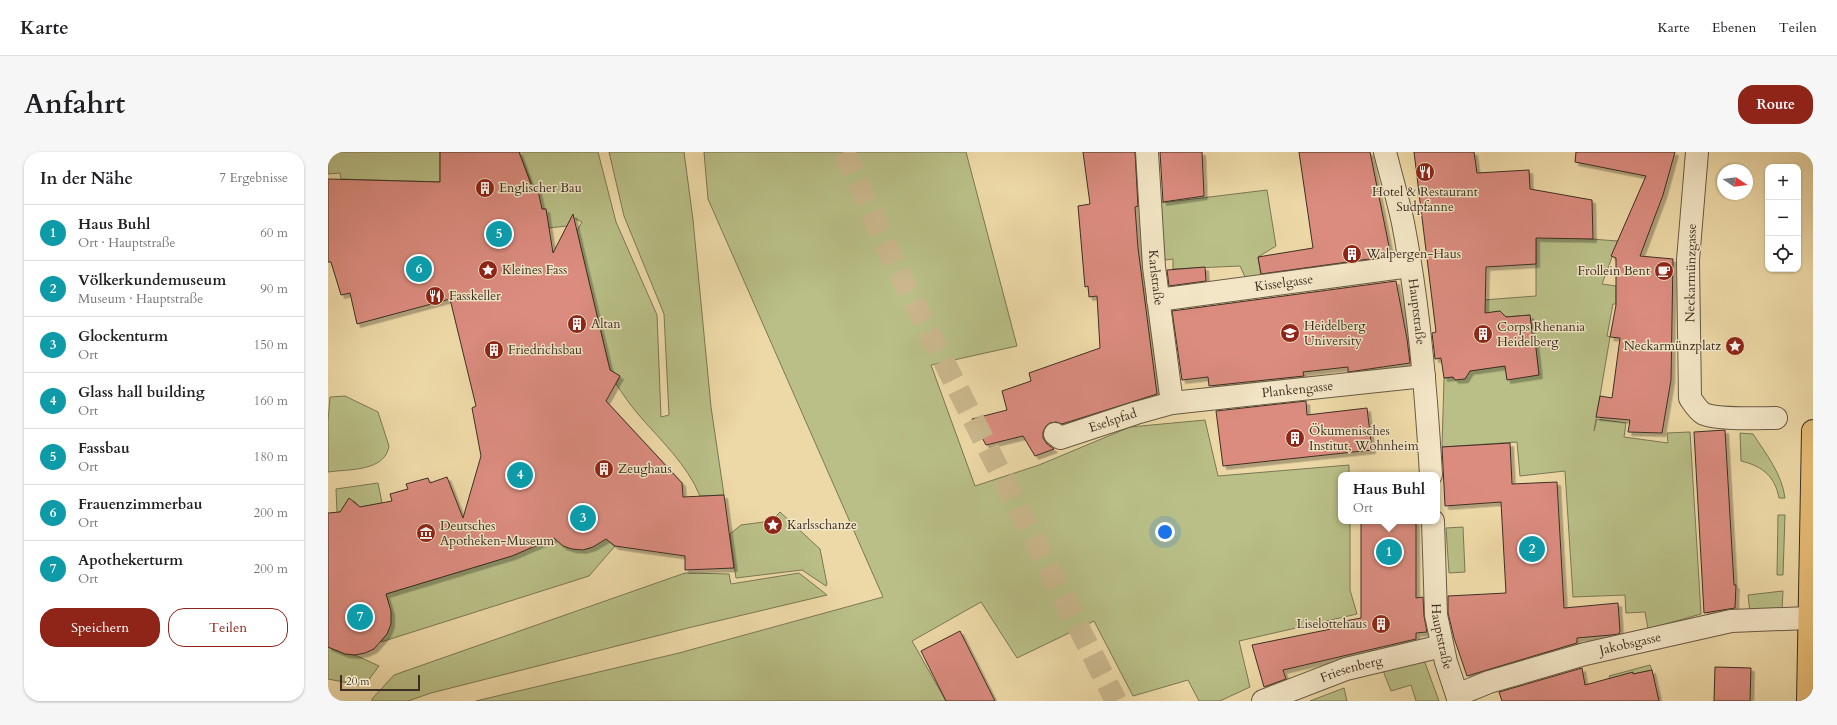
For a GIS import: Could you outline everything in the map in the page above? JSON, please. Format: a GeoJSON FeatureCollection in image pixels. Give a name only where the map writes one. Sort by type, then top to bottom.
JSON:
{"type":"FeatureCollection","features":[{"type":"Feature","properties":{"kind":"main road"},"geometry":{"type":"LineString","coordinates":[[1808,701],[1813,431]]}},
{"type":"Feature","properties":{"kind":"street","name":"Karlstraße"},"geometry":{"type":"LineString","coordinates":[[1147,152],[1158,300],[1172,403]]}},
{"type":"Feature","properties":{"kind":"street","name":"Hauptstraße"},"geometry":{"type":"LineString","coordinates":[[1385,152],[1403,222],[1410,266],[1424,376],[1431,472]]}},
{"type":"Feature","properties":{"kind":"street","name":"Neckarmünzgasse"},"geometry":{"type":"LineString","coordinates":[[1698,152],[1688,260],[1690,398],[1696,407],[1705,414],[1728,417],[1776,418]]}},
{"type":"Feature","properties":{"kind":"street","name":"Kisselgasse"},"geometry":{"type":"LineString","coordinates":[[1158,300],[1410,266]]}},
{"type":"Feature","properties":{"kind":"street","name":"Plankengasse"},"geometry":{"type":"LineString","coordinates":[[1172,403],[1424,376]]}},
{"type":"Feature","properties":{"kind":"street","name":"Eselspfad"},"geometry":{"type":"LineString","coordinates":[[1055,434],[1060,438],[1172,403]]}},
{"type":"Feature","properties":{"kind":"street","name":"Hauptstraße"},"geometry":{"type":"LineString","coordinates":[[1433,524],[1436,615],[1442,646],[1458,698]]}},
{"type":"Feature","properties":{"kind":"street","name":"Jakobsgasse"},"geometry":{"type":"LineString","coordinates":[[1458,698],[1489,682],[1585,654],[1731,621],[1809,618]]}},
{"type":"Feature","properties":{"kind":"street","name":"Friesenberg"},"geometry":{"type":"LineString","coordinates":[[1263,701],[1346,669],[1442,646]]}},
{"type":"Feature","properties":{"kind":"green space"},"geometry":{"type":"Polygon","coordinates":[[[328,152],[440,152],[440,182],[341,179],[340,173],[328,174],[328,152]]]}},
{"type":"Feature","properties":{"kind":"green space"},"geometry":{"type":"Polygon","coordinates":[[[519,152],[598,152],[616,222],[657,315],[661,417],[669,415],[664,314],[624,216],[609,152],[684,152],[693,220],[711,407],[724,495],[700,496],[688,473],[664,443],[635,411],[616,384],[620,376],[610,370],[577,231],[582,222],[572,217],[567,226],[548,228],[546,209],[542,209],[519,152]]]}},
{"type":"Feature","properties":{"kind":"green space"},"geometry":{"type":"Polygon","coordinates":[[[704,152],[966,152],[1017,346],[931,365],[975,486],[1039,465],[1130,427],[1205,420],[1218,476],[1349,465],[1349,472],[1338,472],[1338,524],[1350,524],[1350,590],[1357,614],[1239,641],[1250,687],[1220,701],[1199,701],[1188,680],[1133,696],[1094,621],[1017,658],[981,602],[912,641],[946,701],[476,701],[679,653],[883,597],[708,199],[704,152]]]}},
{"type":"Feature","properties":{"kind":"green space"},"geometry":{"type":"Polygon","coordinates":[[[1267,190],[1276,246],[1258,257],[1262,281],[1248,283],[1240,266],[1173,269],[1173,259],[1165,260],[1160,203],[1267,190]]]}},
{"type":"Feature","properties":{"kind":"green space"},"geometry":{"type":"Polygon","coordinates":[[[1536,235],[1618,241],[1602,284],[1616,286],[1616,304],[1613,304],[1607,336],[1610,337],[1594,431],[1597,419],[1626,423],[1624,437],[1668,443],[1667,433],[1690,432],[1701,614],[1648,629],[1645,612],[1626,613],[1625,595],[1573,597],[1565,471],[1520,476],[1517,442],[1442,447],[1444,378],[1453,377],[1455,380],[1469,371],[1505,366],[1507,379],[1539,375],[1535,341],[1529,340],[1531,327],[1530,315],[1504,317],[1500,311],[1492,312],[1485,319],[1483,300],[1536,296],[1536,235]]]}},
{"type":"Feature","properties":{"kind":"green space"},"geometry":{"type":"Polygon","coordinates":[[[345,396],[378,412],[389,446],[381,461],[373,465],[364,468],[328,472],[328,421],[330,397],[345,396]]]}},
{"type":"Feature","properties":{"kind":"green space"},"geometry":{"type":"Polygon","coordinates":[[[1740,433],[1753,434],[1777,472],[1785,498],[1779,498],[1771,478],[1766,473],[1755,466],[1741,461],[1740,433]]]}},
{"type":"Feature","properties":{"kind":"green space"},"geometry":{"type":"Polygon","coordinates":[[[378,483],[382,503],[360,507],[354,501],[346,502],[343,512],[337,512],[336,489],[378,483]]]}},
{"type":"Feature","properties":{"kind":"green space"},"geometry":{"type":"Polygon","coordinates":[[[780,512],[820,549],[827,584],[826,586],[802,570],[736,578],[730,534],[741,525],[771,521],[780,512]]]}},
{"type":"Feature","properties":{"kind":"green space"},"geometry":{"type":"Polygon","coordinates":[[[1778,515],[1785,515],[1783,575],[1777,575],[1778,515]]]}},
{"type":"Feature","properties":{"kind":"green space"},"geometry":{"type":"Polygon","coordinates":[[[1463,527],[1465,572],[1449,573],[1446,528],[1463,527]]]}},
{"type":"Feature","properties":{"kind":"green space"},"geometry":{"type":"Polygon","coordinates":[[[554,538],[567,547],[580,550],[592,547],[605,538],[615,546],[589,576],[381,642],[388,630],[391,619],[390,607],[386,594],[511,556],[554,538]]]}},
{"type":"Feature","properties":{"kind":"green space"},"geometry":{"type":"Polygon","coordinates":[[[685,573],[729,574],[731,584],[799,573],[827,595],[688,628],[431,693],[408,701],[372,701],[372,699],[394,675],[685,573]]]}},
{"type":"Feature","properties":{"kind":"green space"},"geometry":{"type":"Polygon","coordinates":[[[1783,591],[1782,609],[1750,613],[1748,595],[1783,591]]]}},
{"type":"Feature","properties":{"kind":"green space"},"geometry":{"type":"Polygon","coordinates":[[[328,647],[345,654],[355,655],[379,666],[364,686],[328,679],[328,647]]]}},
{"type":"Feature","properties":{"kind":"green space"},"geometry":{"type":"Polygon","coordinates":[[[1424,660],[1439,701],[1416,701],[1411,685],[1391,691],[1382,668],[1424,660]]]}},
{"type":"Feature","properties":{"kind":"green space"},"geometry":{"type":"Polygon","coordinates":[[[1650,665],[1652,670],[1610,679],[1609,676],[1650,665]]]}},
{"type":"Feature","properties":{"kind":"green space"},"geometry":{"type":"Polygon","coordinates":[[[1344,688],[1347,701],[1310,701],[1344,688]]]}},
{"type":"Feature","properties":{"kind":"building"},"geometry":{"type":"Polygon","coordinates":[[[440,152],[519,152],[532,187],[537,186],[542,209],[546,209],[553,253],[573,214],[610,370],[620,376],[606,401],[682,483],[683,497],[724,495],[734,568],[685,570],[685,556],[615,546],[606,539],[593,547],[583,550],[572,549],[563,546],[554,538],[512,556],[386,594],[391,611],[391,624],[387,634],[374,649],[355,655],[345,654],[328,647],[328,513],[340,512],[349,498],[360,507],[392,501],[390,494],[408,489],[406,484],[428,478],[430,483],[447,477],[463,518],[481,456],[472,408],[476,406],[450,299],[357,324],[350,293],[341,295],[331,262],[328,262],[328,179],[440,182],[440,152]]]}},
{"type":"Feature","properties":{"kind":"building"},"geometry":{"type":"Polygon","coordinates":[[[1083,152],[1135,152],[1138,206],[1135,207],[1138,248],[1157,394],[1062,424],[1056,422],[1050,423],[1046,426],[1043,432],[1043,438],[1047,444],[1054,449],[1035,456],[1023,436],[986,445],[972,419],[1007,410],[1002,391],[1031,381],[1029,373],[1100,348],[1097,296],[1089,297],[1088,286],[1085,287],[1078,206],[1090,204],[1083,152]]]}},
{"type":"Feature","properties":{"kind":"building"},"geometry":{"type":"Polygon","coordinates":[[[1160,152],[1202,152],[1204,196],[1163,202],[1160,152]]]}},
{"type":"Feature","properties":{"kind":"building"},"geometry":{"type":"Polygon","coordinates":[[[1299,152],[1370,152],[1391,256],[1261,274],[1258,257],[1313,248],[1299,152]]]}},
{"type":"Feature","properties":{"kind":"building"},"geometry":{"type":"Polygon","coordinates":[[[1414,152],[1474,152],[1477,173],[1529,170],[1530,189],[1592,200],[1593,239],[1536,238],[1536,264],[1486,267],[1485,313],[1500,311],[1506,317],[1530,315],[1533,340],[1535,340],[1539,375],[1507,380],[1505,366],[1470,371],[1465,379],[1455,380],[1453,377],[1444,378],[1441,358],[1435,359],[1432,333],[1436,332],[1414,152]]]}},
{"type":"Feature","properties":{"kind":"building"},"geometry":{"type":"Polygon","coordinates":[[[1576,152],[1675,152],[1663,195],[1640,256],[1673,259],[1671,380],[1662,433],[1628,432],[1630,420],[1596,417],[1600,396],[1612,398],[1620,338],[1610,337],[1616,305],[1616,258],[1611,256],[1646,176],[1575,162],[1576,152]]]}},
{"type":"Feature","properties":{"kind":"building"},"geometry":{"type":"Polygon","coordinates":[[[1205,267],[1206,281],[1169,286],[1167,270],[1205,267]]]}},
{"type":"Feature","properties":{"kind":"building","name":"Heidelberg University"},"geometry":{"type":"Polygon","coordinates":[[[1396,281],[1410,363],[1348,372],[1348,367],[1303,372],[1304,376],[1209,386],[1208,377],[1182,380],[1172,311],[1396,281]]]}},
{"type":"Feature","properties":{"kind":"building","name":"Ökumenisches Institut, Wohnheim"},"geometry":{"type":"Polygon","coordinates":[[[1306,401],[1307,415],[1367,408],[1372,450],[1223,466],[1216,411],[1306,401]]]}},
{"type":"Feature","properties":{"kind":"building"},"geometry":{"type":"Polygon","coordinates":[[[1725,430],[1734,585],[1736,585],[1735,608],[1704,613],[1694,432],[1725,430]]]}},
{"type":"Feature","properties":{"kind":"building"},"geometry":{"type":"Polygon","coordinates":[[[1510,443],[1512,484],[1557,482],[1564,608],[1618,603],[1620,631],[1619,634],[1577,638],[1577,643],[1467,676],[1454,638],[1448,613],[1448,596],[1506,593],[1501,502],[1445,506],[1442,447],[1510,443]]]}},
{"type":"Feature","properties":{"kind":"building"},"geometry":{"type":"Polygon","coordinates":[[[1361,524],[1416,524],[1416,598],[1423,597],[1427,632],[1416,633],[1416,639],[1283,670],[1286,679],[1264,687],[1252,645],[1346,626],[1345,621],[1361,618],[1361,524]]]}},
{"type":"Feature","properties":{"kind":"building"},"geometry":{"type":"Polygon","coordinates":[[[960,631],[995,701],[946,701],[921,651],[960,631]]]}},
{"type":"Feature","properties":{"kind":"building"},"geometry":{"type":"Polygon","coordinates":[[[1715,667],[1751,668],[1750,701],[1714,701],[1715,667]]]}},
{"type":"Feature","properties":{"kind":"building"},"geometry":{"type":"Polygon","coordinates":[[[1582,668],[1585,685],[1633,672],[1633,674],[1652,670],[1659,701],[1502,701],[1499,692],[1582,668]]]}},
{"type":"Feature","properties":{"kind":"tunnel"},"geometry":{"type":"LineString","coordinates":[[844,152],[896,267],[1116,701]]}},
{"type":"Feature","properties":{"kind":"place","name":"Hotel & Restaurant Sudpfanne"},"geometry":{"type":"Point","coordinates":[1425,172]}},
{"type":"Feature","properties":{"kind":"place","name":"Englischer Bau"},"geometry":{"type":"Point","coordinates":[485,188]}},
{"type":"Feature","properties":{"kind":"place","name":"Fassbau"},"geometry":{"type":"Point","coordinates":[499,234]}},
{"type":"Feature","properties":{"kind":"place","name":"Walpergen-Haus"},"geometry":{"type":"Point","coordinates":[1352,254]}},
{"type":"Feature","properties":{"kind":"place","name":"Frauenzimmerbau"},"geometry":{"type":"Point","coordinates":[419,269]}},
{"type":"Feature","properties":{"kind":"place","name":"Kleines Fass"},"geometry":{"type":"Point","coordinates":[488,270]}},
{"type":"Feature","properties":{"kind":"place","name":"Frollein Bent"},"geometry":{"type":"Point","coordinates":[1664,271]}},
{"type":"Feature","properties":{"kind":"place","name":"Fasskeller"},"geometry":{"type":"Point","coordinates":[435,296]}},
{"type":"Feature","properties":{"kind":"place","name":"Altan"},"geometry":{"type":"Point","coordinates":[577,324]}},
{"type":"Feature","properties":{"kind":"place","name":"Heidelberg University"},"geometry":{"type":"Point","coordinates":[1290,333]}},
{"type":"Feature","properties":{"kind":"place","name":"Corps Rhenania Heidelberg"},"geometry":{"type":"Point","coordinates":[1483,334]}},
{"type":"Feature","properties":{"kind":"place","name":"Neckarmünzplatz"},"geometry":{"type":"Point","coordinates":[1735,346]}},
{"type":"Feature","properties":{"kind":"place","name":"Friedrichsbau"},"geometry":{"type":"Point","coordinates":[494,350]}},
{"type":"Feature","properties":{"kind":"place","name":"Ökumenisches Institut, Wohnheim"},"geometry":{"type":"Point","coordinates":[1295,438]}},
{"type":"Feature","properties":{"kind":"place","name":"Zeughaus"},"geometry":{"type":"Point","coordinates":[604,469]}},
{"type":"Feature","properties":{"kind":"place","name":"Glass hall building"},"geometry":{"type":"Point","coordinates":[520,475]}},
{"type":"Feature","properties":{"kind":"place","name":"Glockenturm"},"geometry":{"type":"Point","coordinates":[583,518]}},
{"type":"Feature","properties":{"kind":"place","name":"Karlsschanze"},"geometry":{"type":"Point","coordinates":[773,525]}},
{"type":"Feature","properties":{"kind":"place","name":"Deutsches Apotheken-Museum"},"geometry":{"type":"Point","coordinates":[426,533]}},
{"type":"Feature","properties":{"kind":"place","name":"Völkerkundemuseum"},"geometry":{"type":"Point","coordinates":[1532,549]}},
{"type":"Feature","properties":{"kind":"place","name":"Haus Buhl"},"geometry":{"type":"Point","coordinates":[1389,552]}},
{"type":"Feature","properties":{"kind":"place","name":"Apothekerturm"},"geometry":{"type":"Point","coordinates":[360,617]}},
{"type":"Feature","properties":{"kind":"place","name":"Liselottehaus"},"geometry":{"type":"Point","coordinates":[1381,624]}}]}
